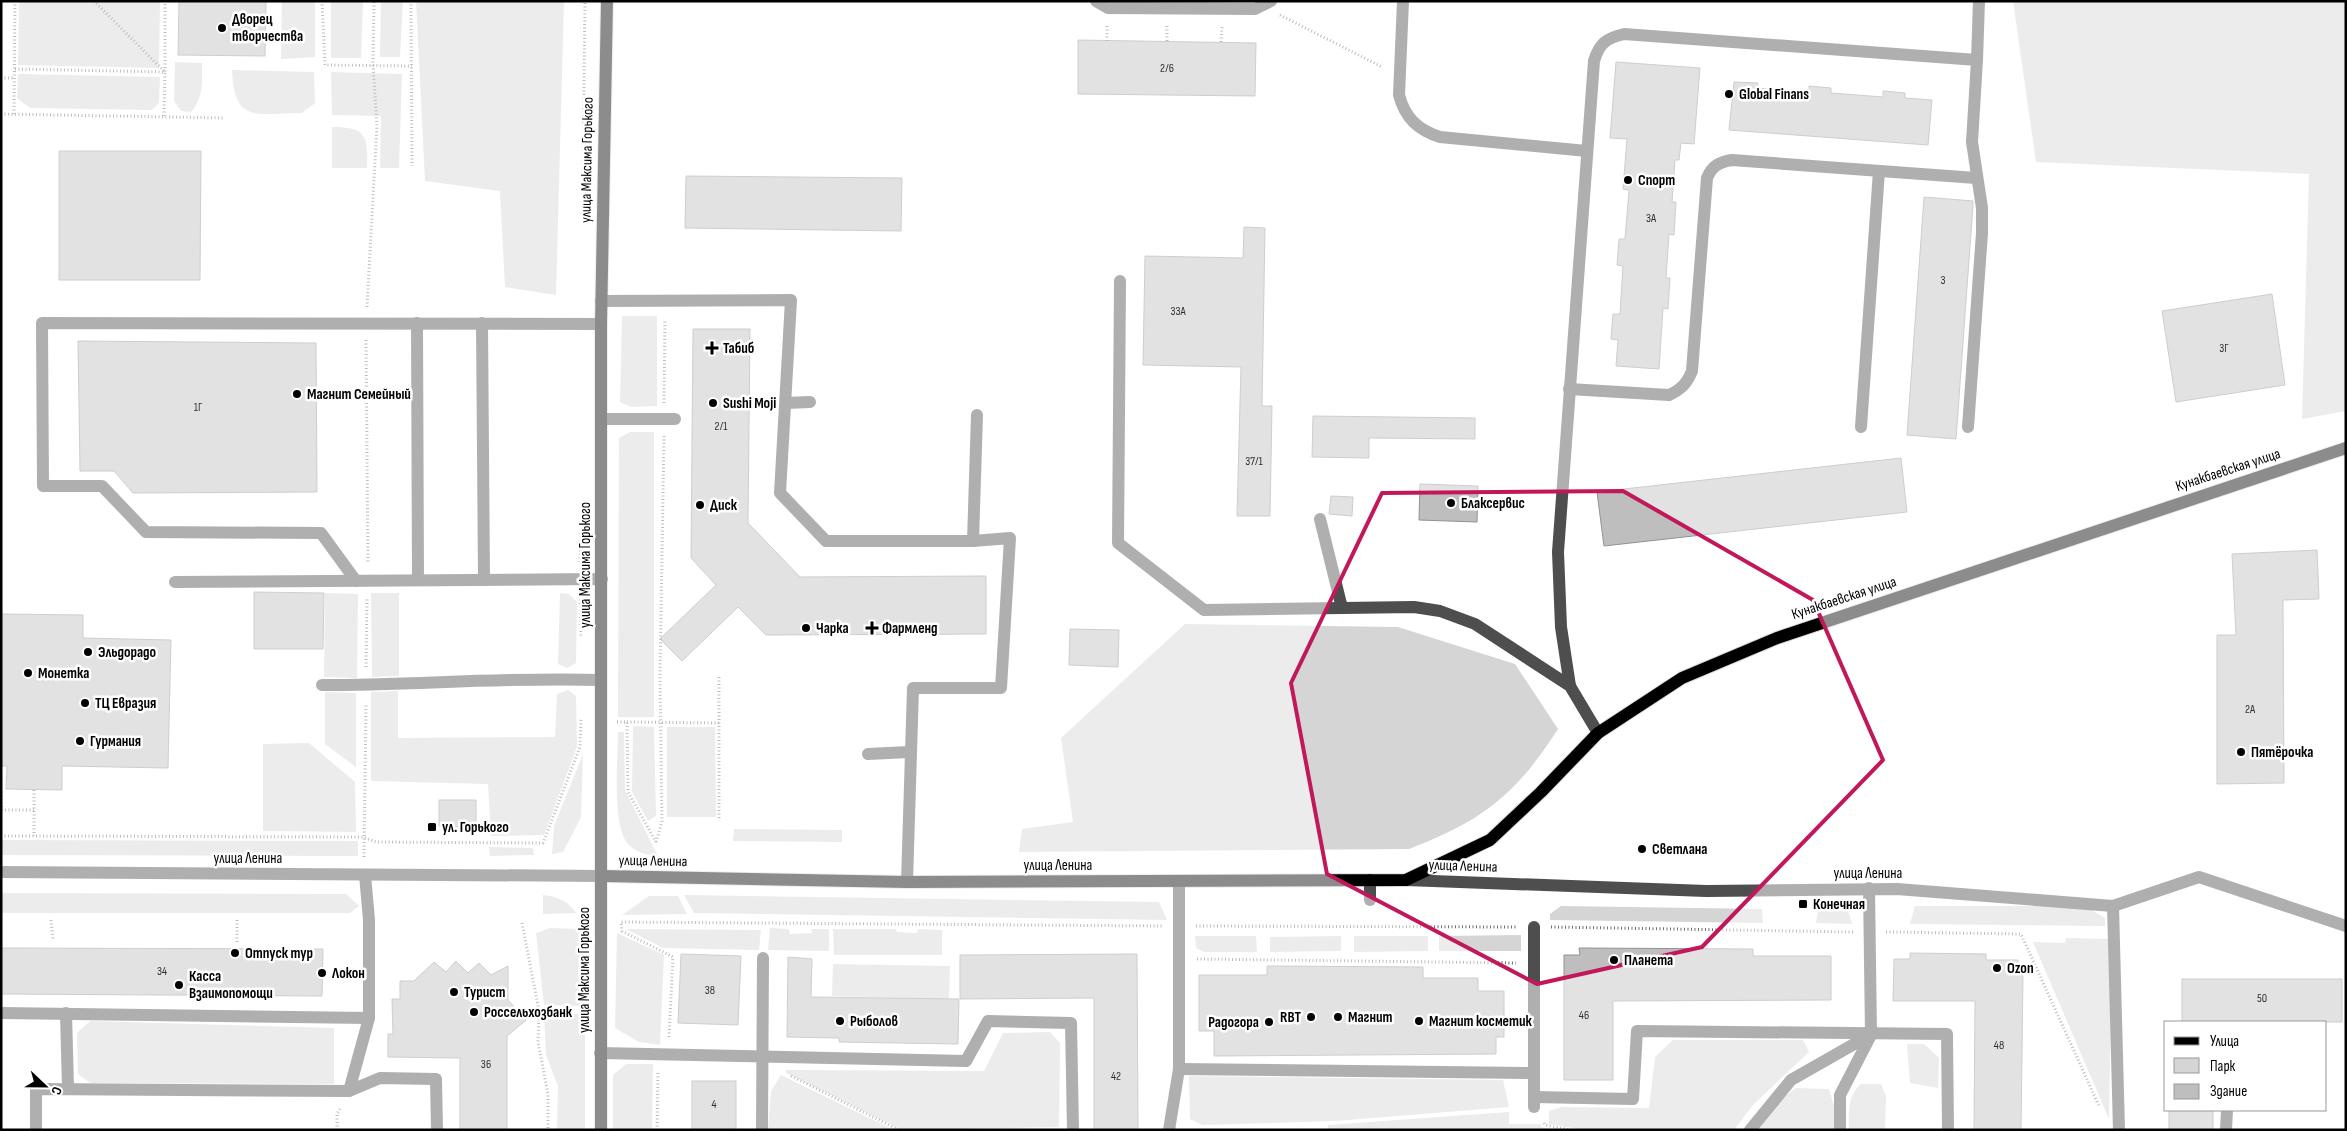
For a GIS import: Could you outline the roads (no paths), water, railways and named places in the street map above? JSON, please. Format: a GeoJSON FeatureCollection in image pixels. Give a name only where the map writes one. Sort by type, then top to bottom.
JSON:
{"type":"FeatureCollection","features":[{"type":"Feature","properties":{"kind":"main road","name":"улица Максима Горького"},"geometry":{"type":"LineString","coordinates":[[601,1130],[601,324],[607,1]]}},
{"type":"Feature","properties":{"kind":"main road","name":"Кунакбаевская улица"},"geometry":{"type":"LineString","coordinates":[[1406,880],[1490,840],[1541,792],[1598,732],[1682,678],[1777,638],[2346,448]]}},
{"type":"Feature","properties":{"kind":"main road","name":"улица Ленина"},"geometry":{"type":"LineString","coordinates":[[602,876],[907,882],[1406,880]]}},
{"type":"Feature","properties":{"kind":"street"},"geometry":{"type":"LineString","coordinates":[[1096,1],[1108,8],[1255,10],[1267,4]]}},
{"type":"Feature","properties":{"kind":"street"},"geometry":{"type":"LineString","coordinates":[[1403,1],[1399,94],[1402,107],[1410,119],[1429,134],[1440,137],[1587,151]]}},
{"type":"Feature","properties":{"kind":"street"},"geometry":{"type":"LineString","coordinates":[[1968,427],[1982,232],[1982,208],[1976,178],[1972,127],[1979,1]]}},
{"type":"Feature","properties":{"kind":"street"},"geometry":{"type":"LineString","coordinates":[[1598,732],[1570,686],[1561,627],[1558,576],[1569,389],[1587,151],[1594,62],[1598,49],[1612,37],[1634,35],[1977,60]]}},
{"type":"Feature","properties":{"kind":"street"},"geometry":{"type":"LineString","coordinates":[[1569,389],[1670,395],[1679,390],[1688,381],[1692,371],[1707,178],[1714,166],[1732,160],[1976,178]]}},
{"type":"Feature","properties":{"kind":"street"},"geometry":{"type":"LineString","coordinates":[[1860,427],[1879,171]]}},
{"type":"Feature","properties":{"kind":"street"},"geometry":{"type":"LineString","coordinates":[[1120,281],[1118,543],[1204,610],[1414,607],[1458,616],[1491,633],[1570,686]]}},
{"type":"Feature","properties":{"kind":"street"},"geometry":{"type":"LineString","coordinates":[[602,301],[791,300],[780,493],[826,541],[973,541],[1010,538],[1001,688],[912,688],[907,882]]}},
{"type":"Feature","properties":{"kind":"street"},"geometry":{"type":"LineString","coordinates":[[362,581],[321,534],[146,532],[102,486],[43,486],[42,322],[601,324]]}},
{"type":"Feature","properties":{"kind":"street"},"geometry":{"type":"LineString","coordinates":[[417,322],[418,580]]}},
{"type":"Feature","properties":{"kind":"street"},"geometry":{"type":"LineString","coordinates":[[482,323],[484,580]]}},
{"type":"Feature","properties":{"kind":"street"},"geometry":{"type":"LineString","coordinates":[[786,403],[810,402]]}},
{"type":"Feature","properties":{"kind":"street"},"geometry":{"type":"LineString","coordinates":[[973,541],[978,414]]}},
{"type":"Feature","properties":{"kind":"street"},"geometry":{"type":"LineString","coordinates":[[602,419],[669,419]]}},
{"type":"Feature","properties":{"kind":"street"},"geometry":{"type":"LineString","coordinates":[[1320,519],[1342,608]]}},
{"type":"Feature","properties":{"kind":"street"},"geometry":{"type":"LineString","coordinates":[[175,582],[602,579]]}},
{"type":"Feature","properties":{"kind":"street"},"geometry":{"type":"LineString","coordinates":[[322,685],[600,680]]}},
{"type":"Feature","properties":{"kind":"street"},"geometry":{"type":"LineString","coordinates":[[868,754],[909,752]]}},
{"type":"Feature","properties":{"kind":"street","name":"улица Ленина"},"geometry":{"type":"LineString","coordinates":[[1,872],[602,876]]}},
{"type":"Feature","properties":{"kind":"street"},"geometry":{"type":"LineString","coordinates":[[349,1091],[369,1018],[369,920],[365,875]]}},
{"type":"Feature","properties":{"kind":"street"},"geometry":{"type":"LineString","coordinates":[[2119,1130],[2113,906],[2199,877],[2346,926]]}},
{"type":"Feature","properties":{"kind":"street"},"geometry":{"type":"LineString","coordinates":[[1370,880],[1370,900]]}},
{"type":"Feature","properties":{"kind":"street","name":"улица Ленина"},"geometry":{"type":"LineString","coordinates":[[1406,880],[1706,891],[1869,888],[2113,906]]}},
{"type":"Feature","properties":{"kind":"street"},"geometry":{"type":"LineString","coordinates":[[1169,1130],[1179,1069],[1178,881]]}},
{"type":"Feature","properties":{"kind":"street"},"geometry":{"type":"LineString","coordinates":[[1840,1130],[1840,1094],[1870,1035],[1869,888]]}},
{"type":"Feature","properties":{"kind":"street"},"geometry":{"type":"LineString","coordinates":[[1534,927],[1534,1102],[1633,1100],[1636,1031],[1870,1035],[1947,1034],[1948,1130]]}},
{"type":"Feature","properties":{"kind":"street"},"geometry":{"type":"LineString","coordinates":[[762,1130],[763,958]]}},
{"type":"Feature","properties":{"kind":"street"},"geometry":{"type":"LineString","coordinates":[[1,1013],[369,1018]]}},
{"type":"Feature","properties":{"kind":"street"},"geometry":{"type":"LineString","coordinates":[[66,1013],[68,1088]]}},
{"type":"Feature","properties":{"kind":"street"},"geometry":{"type":"LineString","coordinates":[[600,1053],[966,1061],[988,1022],[1071,1023],[1073,1130]]}},
{"type":"Feature","properties":{"kind":"street"},"geometry":{"type":"LineString","coordinates":[[1750,1130],[1791,1080],[1870,1035]]}},
{"type":"Feature","properties":{"kind":"street"},"geometry":{"type":"LineString","coordinates":[[1179,1069],[1534,1073]]}},
{"type":"Feature","properties":{"kind":"street"},"geometry":{"type":"LineString","coordinates":[[36,1130],[36,1089],[349,1091],[380,1078],[436,1079],[437,1130]]}},
{"type":"Feature","properties":{"kind":"street"},"geometry":{"type":"LineString","coordinates":[[2226,1130],[2227,1111]]}},
{"type":"Feature","properties":{"kind":"place","name":"Дворец творчества"},"geometry":{"type":"Point","coordinates":[222,28]}},
{"type":"Feature","properties":{"kind":"place","name":"Global Finans"},"geometry":{"type":"Point","coordinates":[1729,94]}},
{"type":"Feature","properties":{"kind":"place","name":"Спорт"},"geometry":{"type":"Point","coordinates":[1628,180]}},
{"type":"Feature","properties":{"kind":"place","name":"Табиб"},"geometry":{"type":"Point","coordinates":[712,348]}},
{"type":"Feature","properties":{"kind":"place","name":"Магнит Семейный"},"geometry":{"type":"Point","coordinates":[297,394]}},
{"type":"Feature","properties":{"kind":"place","name":"Sushi Moji"},"geometry":{"type":"Point","coordinates":[713,403]}},
{"type":"Feature","properties":{"kind":"place","name":"Блаксервис"},"geometry":{"type":"Point","coordinates":[1451,503]}},
{"type":"Feature","properties":{"kind":"place","name":"Диск"},"geometry":{"type":"Point","coordinates":[700,505]}},
{"type":"Feature","properties":{"kind":"place","name":"Чарка"},"geometry":{"type":"Point","coordinates":[806,628]}},
{"type":"Feature","properties":{"kind":"place","name":"Фармленд"},"geometry":{"type":"Point","coordinates":[872,628]}},
{"type":"Feature","properties":{"kind":"place","name":"Эльдорадо"},"geometry":{"type":"Point","coordinates":[88,652]}},
{"type":"Feature","properties":{"kind":"place","name":"Монетка"},"geometry":{"type":"Point","coordinates":[28,673]}},
{"type":"Feature","properties":{"kind":"place","name":"ТЦ Евразия"},"geometry":{"type":"Point","coordinates":[85,703]}},
{"type":"Feature","properties":{"kind":"place","name":"Гурмания"},"geometry":{"type":"Point","coordinates":[80,741]}},
{"type":"Feature","properties":{"kind":"place","name":"Пятёрочка"},"geometry":{"type":"Point","coordinates":[2241,752]}},
{"type":"Feature","properties":{"kind":"place","name":"ул. Горького"},"geometry":{"type":"Point","coordinates":[432,827]}},
{"type":"Feature","properties":{"kind":"place","name":"Светлана"},"geometry":{"type":"Point","coordinates":[1642,849]}},
{"type":"Feature","properties":{"kind":"place","name":"Конечная"},"geometry":{"type":"Point","coordinates":[1803,904]}},
{"type":"Feature","properties":{"kind":"place","name":"Отпуск тур"},"geometry":{"type":"Point","coordinates":[235,953]}},
{"type":"Feature","properties":{"kind":"place","name":"Планета"},"geometry":{"type":"Point","coordinates":[1614,960]}},
{"type":"Feature","properties":{"kind":"place","name":"Ozon"},"geometry":{"type":"Point","coordinates":[1997,968]}},
{"type":"Feature","properties":{"kind":"place","name":"Локон"},"geometry":{"type":"Point","coordinates":[322,973]}},
{"type":"Feature","properties":{"kind":"place","name":"Касса Взаимопомощи"},"geometry":{"type":"Point","coordinates":[179,985]}},
{"type":"Feature","properties":{"kind":"place","name":"Турист"},"geometry":{"type":"Point","coordinates":[454,992]}},
{"type":"Feature","properties":{"kind":"place","name":"Россельхозбанк"},"geometry":{"type":"Point","coordinates":[474,1012]}},
{"type":"Feature","properties":{"kind":"place","name":"RBT"},"geometry":{"type":"Point","coordinates":[1311,1017]}},
{"type":"Feature","properties":{"kind":"place","name":"Магнит"},"geometry":{"type":"Point","coordinates":[1338,1017]}},
{"type":"Feature","properties":{"kind":"place","name":"Рыболов"},"geometry":{"type":"Point","coordinates":[840,1021]}},
{"type":"Feature","properties":{"kind":"place","name":"Магнит косметик"},"geometry":{"type":"Point","coordinates":[1419,1021]}},
{"type":"Feature","properties":{"kind":"place","name":"Радогора"},"geometry":{"type":"Point","coordinates":[1269,1022]}}]}
